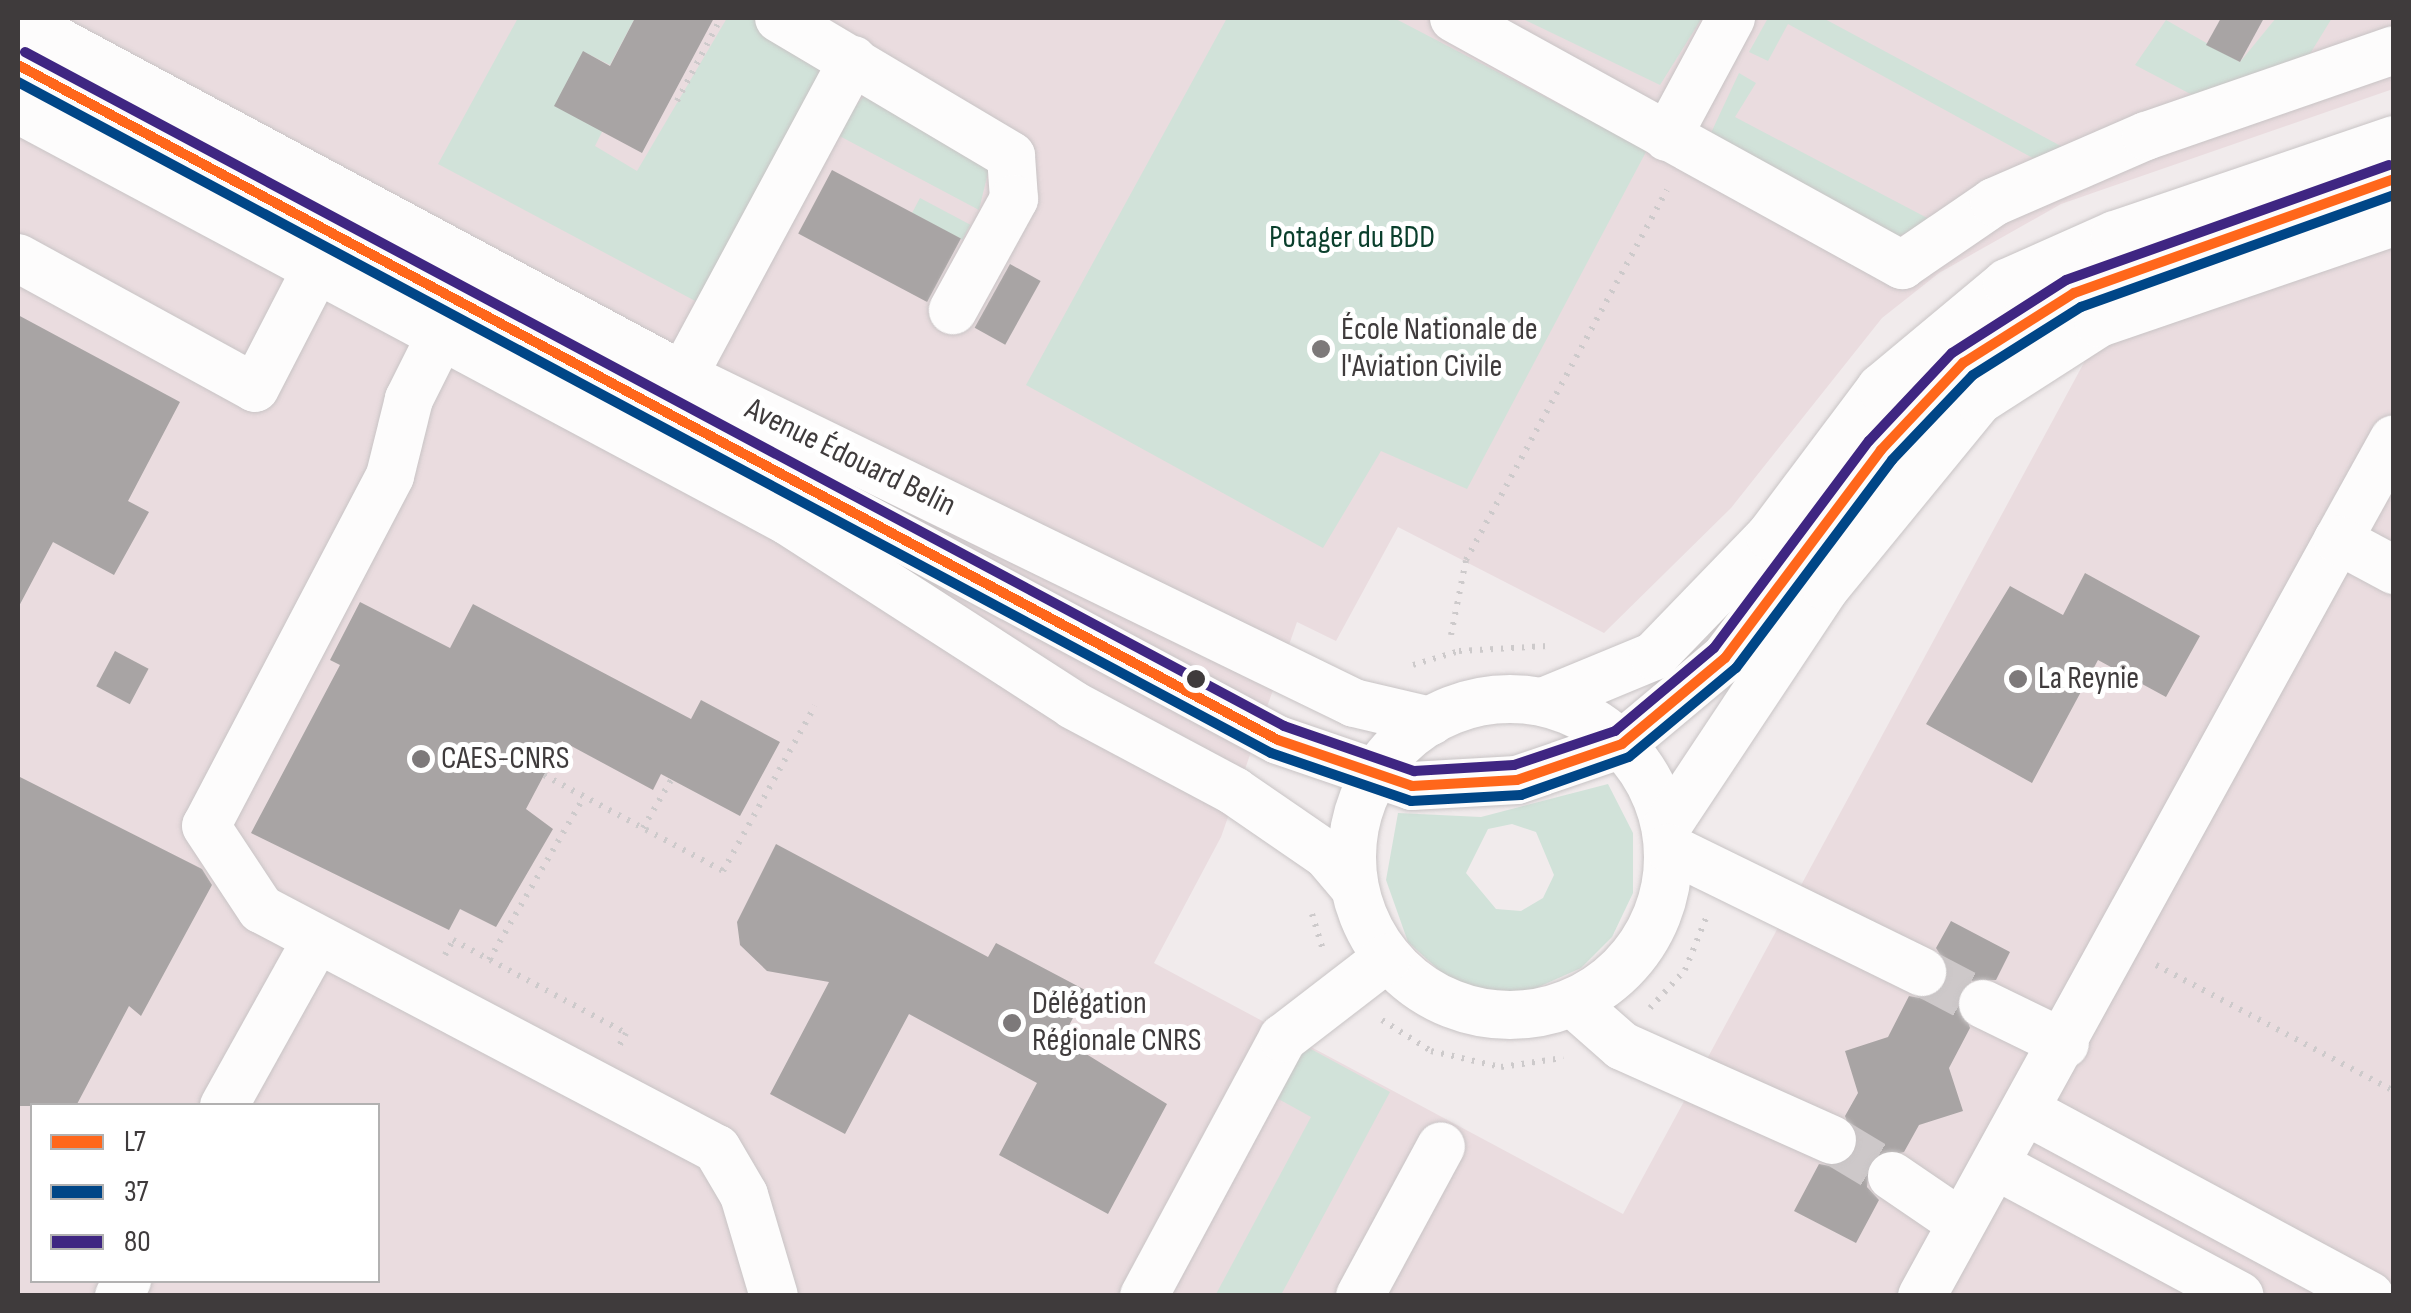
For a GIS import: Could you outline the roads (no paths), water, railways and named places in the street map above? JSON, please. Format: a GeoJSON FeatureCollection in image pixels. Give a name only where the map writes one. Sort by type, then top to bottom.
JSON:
{"type":"FeatureCollection","features":[{"type":"Feature","properties":{"kind":"street"},"geometry":{"type":"LineString","coordinates":[[779,18],[993,137],[1017,167],[1014,199],[953,310]]}},
{"type":"Feature","properties":{"kind":"street"},"geometry":{"type":"LineString","coordinates":[[1454,18],[1902,265],[1994,202],[2394,50]]}},
{"type":"Feature","properties":{"kind":"street"},"geometry":{"type":"LineString","coordinates":[[1678,143],[1731,18]]}},
{"type":"Feature","properties":{"kind":"street","name":"Avenue Édouard Belin"},"geometry":{"type":"LineString","coordinates":[[18,20],[683,376],[1354,703],[1431,721]]}},
{"type":"Feature","properties":{"kind":"street"},"geometry":{"type":"LineString","coordinates":[[683,376],[853,60]]}},
{"type":"Feature","properties":{"kind":"street"},"geometry":{"type":"LineString","coordinates":[[18,65],[1278,740],[1373,778],[1428,786],[1517,780],[1622,744],[1726,658],[1881,450],[1963,363],[2074,293],[2394,179]]}},
{"type":"Feature","properties":{"kind":"street"},"geometry":{"type":"LineString","coordinates":[[18,110],[318,266],[788,520],[1073,705],[1234,791],[1327,854],[1354,887],[1387,958],[1453,1005],[1492,1015],[1573,1003],[1615,977],[1646,940],[1665,896],[1668,837],[1622,744],[1543,702]]}},
{"type":"Feature","properties":{"kind":"street"},"geometry":{"type":"LineString","coordinates":[[1354,887],[1352,850],[1373,778],[1431,721],[1466,705],[1543,702],[1654,656],[1770,536],[1881,388],[2007,283],[2115,234],[2394,140]]}},
{"type":"Feature","properties":{"kind":"street"},"geometry":{"type":"LineString","coordinates":[[1668,837],[1826,587],[1978,400],[2099,322],[2394,222]]}},
{"type":"Feature","properties":{"kind":"street"},"geometry":{"type":"LineString","coordinates":[[18,258],[255,388],[318,266]]}},
{"type":"Feature","properties":{"kind":"street"},"geometry":{"type":"LineString","coordinates":[[441,335],[408,398],[390,476],[206,826],[261,910],[717,1150],[744,1195],[774,1296]]}},
{"type":"Feature","properties":{"kind":"street"},"geometry":{"type":"LineString","coordinates":[[1922,1296],[1961,1223],[2030,1113],[2394,439]]}},
{"type":"Feature","properties":{"kind":"street"},"geometry":{"type":"LineString","coordinates":[[2338,540],[2394,570]]}},
{"type":"Feature","properties":{"kind":"street"},"geometry":{"type":"LineString","coordinates":[[1668,837],[1922,972]]}},
{"type":"Feature","properties":{"kind":"street"},"geometry":{"type":"LineString","coordinates":[[226,1103],[317,939]]}},
{"type":"Feature","properties":{"kind":"street"},"geometry":{"type":"LineString","coordinates":[[1144,1296],[1283,1038],[1387,958]]}},
{"type":"Feature","properties":{"kind":"street"},"geometry":{"type":"LineString","coordinates":[[1573,1003],[1611,1036],[1832,1140]]}},
{"type":"Feature","properties":{"kind":"street"},"geometry":{"type":"LineString","coordinates":[[1983,1004],[2065,1044]]}},
{"type":"Feature","properties":{"kind":"street"},"geometry":{"type":"LineString","coordinates":[[2030,1113],[2370,1296]]}},
{"type":"Feature","properties":{"kind":"street"},"geometry":{"type":"LineString","coordinates":[[1360,1296],[1442,1146]]}},
{"type":"Feature","properties":{"kind":"street"},"geometry":{"type":"LineString","coordinates":[[1999,1167],[2240,1296]]}},
{"type":"Feature","properties":{"kind":"street"},"geometry":{"type":"LineString","coordinates":[[1892,1176],[1961,1223]]}},
{"type":"Feature","properties":{"kind":"tunnel"},"geometry":{"type":"LineString","coordinates":[[1922,972],[1983,1004]]}},
{"type":"Feature","properties":{"kind":"tunnel"},"geometry":{"type":"LineString","coordinates":[[1832,1140],[1892,1176]]}},
{"type":"Feature","properties":{"kind":"place","name":"École Nationale de l'Aviation Civile"},"geometry":{"type":"Point","coordinates":[1321,349]}},
{"type":"Feature","properties":{"kind":"place","name":"La Reynie"},"geometry":{"type":"Point","coordinates":[2018,679]}},
{"type":"Feature","properties":{"kind":"place","name":"CAES-CNRS"},"geometry":{"type":"Point","coordinates":[421,759]}},
{"type":"Feature","properties":{"kind":"place","name":"Délégation Régionale CNRS"},"geometry":{"type":"Point","coordinates":[1012,1023]}},
{"type":"Feature","properties":{"kind":"park label","name":"Potager du BDD"},"geometry":{"type":"Point","coordinates":[1352,238]}}]}
